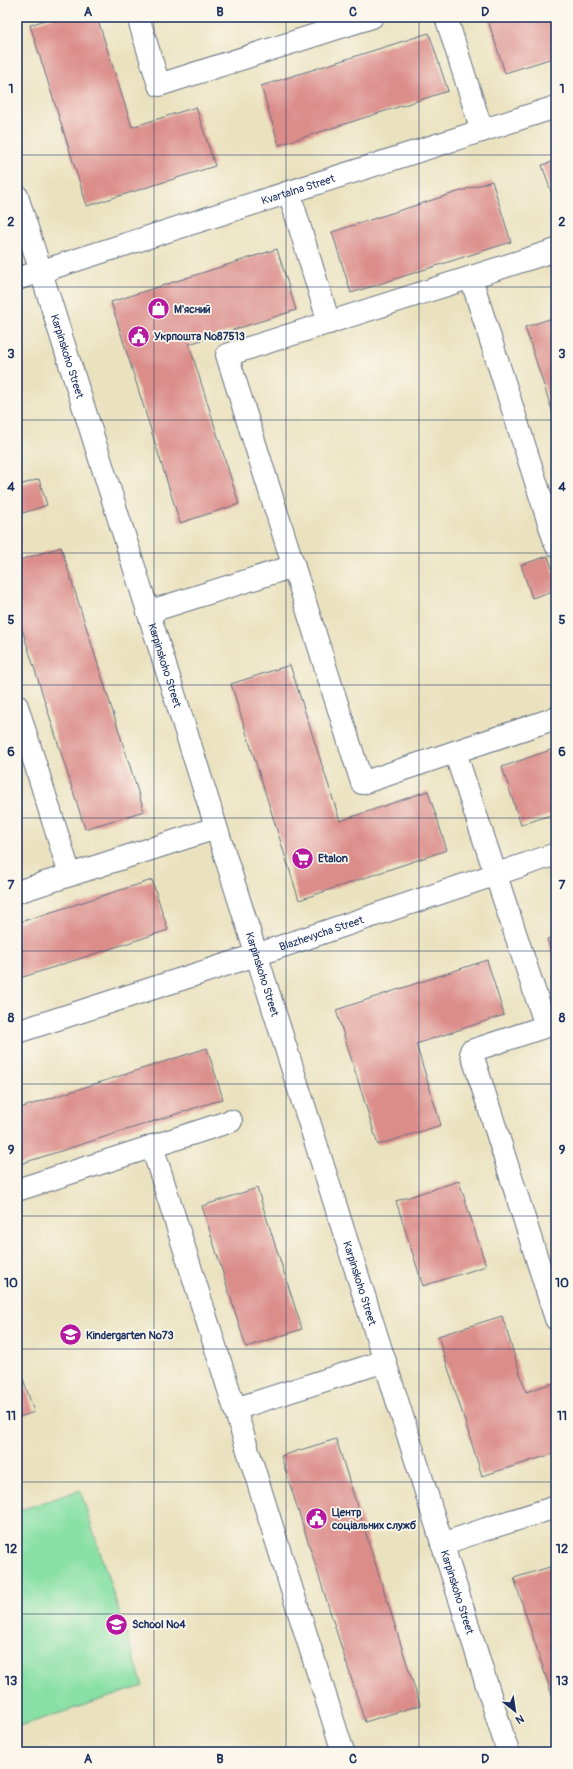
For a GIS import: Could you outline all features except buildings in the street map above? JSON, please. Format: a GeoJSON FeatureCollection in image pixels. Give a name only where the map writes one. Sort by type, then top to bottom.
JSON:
{"type":"FeatureCollection","features":[{"type":"Feature","properties":{"kind":"street"},"geometry":{"type":"LineString","coordinates":[[138,17],[159,85],[372,17]]}},
{"type":"Feature","properties":{"kind":"street"},"geometry":{"type":"LineString","coordinates":[[446,17],[482,131]]}},
{"type":"Feature","properties":{"kind":"street","name":"Kvartalna Street"},"geometry":{"type":"LineString","coordinates":[[17,279],[556,108]]}},
{"type":"Feature","properties":{"kind":"street"},"geometry":{"type":"LineString","coordinates":[[289,192],[329,323]]}},
{"type":"Feature","properties":{"kind":"street","name":"Karpinskoho Street"},"geometry":{"type":"LineString","coordinates":[[17,196],[508,1752]]}},
{"type":"Feature","properties":{"kind":"street"},"geometry":{"type":"LineString","coordinates":[[556,250],[227,355],[362,783],[556,718]]}},
{"type":"Feature","properties":{"kind":"street"},"geometry":{"type":"LineString","coordinates":[[471,278],[556,545]]}},
{"type":"Feature","properties":{"kind":"street"},"geometry":{"type":"LineString","coordinates":[[148,612],[294,566]]}},
{"type":"Feature","properties":{"kind":"street"},"geometry":{"type":"LineString","coordinates":[[17,706],[70,875]]}},
{"type":"Feature","properties":{"kind":"street"},"geometry":{"type":"LineString","coordinates":[[454,752],[495,874],[551,1024],[471,1051],[556,1319]]}},
{"type":"Feature","properties":{"kind":"street"},"geometry":{"type":"LineString","coordinates":[[17,892],[216,828]]}},
{"type":"Feature","properties":{"kind":"street","name":"Blazhevycha Street"},"geometry":{"type":"LineString","coordinates":[[17,1032],[256,955],[556,854]]}},
{"type":"Feature","properties":{"kind":"street"},"geometry":{"type":"LineString","coordinates":[[17,1190],[231,1120]]}},
{"type":"Feature","properties":{"kind":"street"},"geometry":{"type":"LineString","coordinates":[[152,1146],[343,1752]]}},
{"type":"Feature","properties":{"kind":"street"},"geometry":{"type":"LineString","coordinates":[[235,1409],[385,1361]]}},
{"type":"Feature","properties":{"kind":"street"},"geometry":{"type":"LineString","coordinates":[[442,1544],[556,1507]]}},
{"type":"Feature","properties":{"kind":"green space"},"geometry":{"type":"Polygon","coordinates":[[[80,1490],[143,1686],[17,1727],[17,1511],[80,1490]]]}},
{"type":"Feature","properties":{"kind":"place","name":"М'ясний"},"geometry":{"type":"Point","coordinates":[158,309]}},
{"type":"Feature","properties":{"kind":"place","name":"Укрпошта №87513"},"geometry":{"type":"Point","coordinates":[139,336]}},
{"type":"Feature","properties":{"kind":"place","name":"Etalon"},"geometry":{"type":"Point","coordinates":[302,858]}},
{"type":"Feature","properties":{"kind":"place","name":"Kindergarten №73"},"geometry":{"type":"Point","coordinates":[71,1335]}},
{"type":"Feature","properties":{"kind":"place","name":"Центр соціальних служб"},"geometry":{"type":"Point","coordinates":[316,1518]}},
{"type":"Feature","properties":{"kind":"place","name":"School №4"},"geometry":{"type":"Point","coordinates":[117,1624]}}]}
